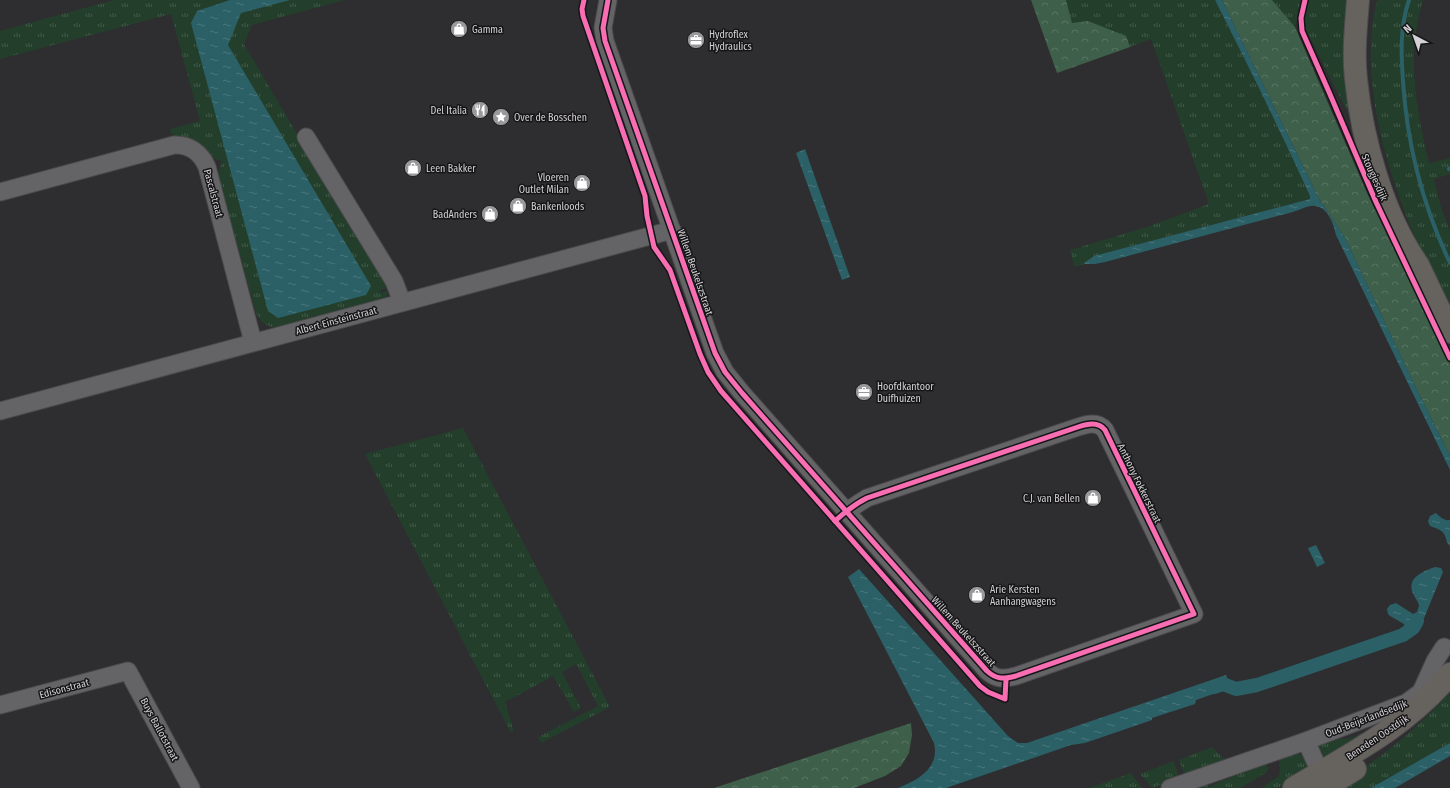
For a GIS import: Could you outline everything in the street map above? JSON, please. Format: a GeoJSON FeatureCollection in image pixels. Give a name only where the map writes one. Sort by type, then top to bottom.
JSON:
{"type":"FeatureCollection","features":[{"type":"Feature","properties":{"kind":"main road","name":"Stougjesdijk"},"geometry":{"type":"LineString","coordinates":[[1358,0],[1355,28],[1355,78],[1361,118],[1385,200],[1395,223],[1418,265]]}},
{"type":"Feature","properties":{"kind":"main road","name":"Stougjesdijk"},"geometry":{"type":"LineString","coordinates":[[1372,0],[1369,17],[1367,58],[1368,84],[1372,111],[1384,161],[1418,265],[1450,332]]}},
{"type":"Feature","properties":{"kind":"main road","name":"Beneden Oostdijk"},"geometry":{"type":"LineString","coordinates":[[1324,782],[1429,698],[1450,674]]}},
{"type":"Feature","properties":{"kind":"main road","name":"Beneden Oostdijk"},"geometry":{"type":"LineString","coordinates":[[1294,788],[1324,782],[1365,763],[1399,738],[1450,686]]}},
{"type":"Feature","properties":{"kind":"street","name":"Willem Beukelszstraat"},"geometry":{"type":"LineString","coordinates":[[608,0],[603,28],[604,37],[715,353],[721,366],[742,393],[987,671],[996,678],[1006,679]]}},
{"type":"Feature","properties":{"kind":"street"},"geometry":{"type":"LineString","coordinates":[[306,137],[394,281],[402,302]]}},
{"type":"Feature","properties":{"kind":"street","name":"Pascalstraat"},"geometry":{"type":"LineString","coordinates":[[0,192],[174,145],[183,146],[194,150],[200,155],[207,167],[254,342]]}},
{"type":"Feature","properties":{"kind":"street","name":"Albert Einsteinstraat"},"geometry":{"type":"LineString","coordinates":[[0,411],[672,230]]}},
{"type":"Feature","properties":{"kind":"street","name":"Anthony Fokkerstraat"},"geometry":{"type":"LineString","coordinates":[[846,512],[867,498],[1078,427],[1094,424],[1100,425],[1103,428],[1194,614],[1006,679]]}},
{"type":"Feature","properties":{"kind":"street","name":"Oud-Beijerlandsedijk"},"geometry":{"type":"LineString","coordinates":[[1170,788],[1306,741],[1393,709],[1411,700],[1424,687],[1435,661],[1444,646]]}},
{"type":"Feature","properties":{"kind":"street","name":"Edisonstraat"},"geometry":{"type":"LineString","coordinates":[[0,705],[128,671]]}},
{"type":"Feature","properties":{"kind":"street","name":"Buys Ballotstraat"},"geometry":{"type":"LineString","coordinates":[[128,671],[191,788]]}},
{"type":"Feature","properties":{"kind":"street"},"geometry":{"type":"LineString","coordinates":[[1306,741],[1324,782]]}},
{"type":"Feature","properties":{"kind":"green space"},"geometry":{"type":"Polygon","coordinates":[[[114,0],[345,0],[252,25],[244,44],[388,288],[380,290],[381,293],[388,291],[386,299],[323,317],[314,315],[312,321],[287,327],[271,327],[259,319],[255,310],[218,174],[222,161],[213,158],[207,149],[195,141],[176,137],[171,133],[170,129],[200,121],[171,14],[0,59],[0,31],[114,0]]]}},
{"type":"Feature","properties":{"kind":"green space"},"geometry":{"type":"Polygon","coordinates":[[[1031,0],[1066,0],[1072,23],[1088,21],[1126,36],[1130,47],[1057,73],[1031,0]]]}},
{"type":"Feature","properties":{"kind":"green space"},"geometry":{"type":"Polygon","coordinates":[[[1066,0],[1215,0],[1252,73],[1310,196],[1310,199],[1094,256],[1084,263],[1085,264],[1074,267],[1070,250],[1147,227],[1209,204],[1151,39],[1130,47],[1125,36],[1072,23],[1066,0]]]}},
{"type":"Feature","properties":{"kind":"green space"},"geometry":{"type":"Polygon","coordinates":[[[1222,0],[1272,0],[1295,27],[1367,193],[1450,364],[1450,456],[1344,236],[1319,199],[1222,0]]]}},
{"type":"Feature","properties":{"kind":"green space"},"geometry":{"type":"Polygon","coordinates":[[[1272,0],[1302,0],[1295,27],[1272,0]]]}},
{"type":"Feature","properties":{"kind":"green space"},"geometry":{"type":"Polygon","coordinates":[[[1309,0],[1348,0],[1357,137],[1347,111],[1305,28],[1305,18],[1309,0]]]}},
{"type":"Feature","properties":{"kind":"green space"},"geometry":{"type":"Polygon","coordinates":[[[1377,0],[1423,0],[1415,41],[1415,82],[1420,122],[1429,163],[1450,158],[1450,174],[1434,179],[1440,204],[1450,232],[1450,315],[1433,280],[1401,203],[1388,162],[1378,121],[1372,80],[1371,39],[1377,0]]]}},
{"type":"Feature","properties":{"kind":"green space"},"geometry":{"type":"Polygon","coordinates":[[[463,428],[610,707],[541,743],[538,737],[598,706],[576,664],[562,672],[581,708],[574,712],[553,676],[505,702],[514,731],[511,733],[365,454],[463,428]]]}},
{"type":"Feature","properties":{"kind":"green space"},"geometry":{"type":"Polygon","coordinates":[[[1450,692],[1450,743],[1371,788],[1333,788],[1381,756],[1409,733],[1450,692]]]}},
{"type":"Feature","properties":{"kind":"green space"},"geometry":{"type":"Polygon","coordinates":[[[1392,715],[1400,718],[1338,757],[1326,758],[1319,751],[1318,747],[1321,743],[1329,739],[1350,738],[1386,723],[1392,715]]]}},
{"type":"Feature","properties":{"kind":"green space"},"geometry":{"type":"Polygon","coordinates":[[[911,723],[912,735],[909,753],[901,766],[885,776],[854,788],[714,788],[911,723]]]}},
{"type":"Feature","properties":{"kind":"green space"},"geometry":{"type":"Polygon","coordinates":[[[1212,747],[1224,759],[1222,764],[1187,776],[1184,774],[1179,760],[1212,747]]]}},
{"type":"Feature","properties":{"kind":"green space"},"geometry":{"type":"Polygon","coordinates":[[[1295,752],[1303,756],[1306,763],[1307,769],[1302,775],[1287,785],[1261,788],[1279,776],[1279,758],[1295,752]]]}},
{"type":"Feature","properties":{"kind":"green space"},"geometry":{"type":"Polygon","coordinates":[[[1174,761],[1178,778],[1152,788],[1140,774],[1174,761]]]}},
{"type":"Feature","properties":{"kind":"green space"},"geometry":{"type":"Polygon","coordinates":[[[1265,762],[1268,768],[1267,772],[1240,788],[1190,788],[1205,783],[1209,787],[1221,780],[1226,780],[1241,773],[1241,770],[1265,762]]]}},
{"type":"Feature","properties":{"kind":"green space"},"geometry":{"type":"Polygon","coordinates":[[[1131,773],[1142,788],[1089,788],[1131,773]]]}},
{"type":"Feature","properties":{"kind":"water"},"geometry":{"type":"Polygon","coordinates":[[[230,0],[290,0],[241,13],[228,45],[371,286],[366,295],[278,318],[268,311],[191,23],[197,11],[230,0]]]}},
{"type":"Feature","properties":{"kind":"water"},"geometry":{"type":"Polygon","coordinates":[[[1215,0],[1222,0],[1319,199],[1344,236],[1450,456],[1450,470],[1336,235],[1330,217],[1320,207],[1307,207],[1105,262],[1095,264],[1084,263],[1094,256],[1310,199],[1310,196],[1252,73],[1215,0]]]}},
{"type":"Feature","properties":{"kind":"water"},"geometry":{"type":"Polygon","coordinates":[[[805,149],[850,277],[842,280],[796,153],[805,149]]]}},
{"type":"Feature","properties":{"kind":"water"},"geometry":{"type":"Polygon","coordinates":[[[1436,513],[1444,519],[1450,520],[1450,546],[1443,532],[1430,526],[1428,521],[1430,516],[1436,513]]]}},
{"type":"Feature","properties":{"kind":"water"},"geometry":{"type":"Polygon","coordinates":[[[1316,545],[1325,563],[1317,567],[1308,548],[1316,545]]]}},
{"type":"Feature","properties":{"kind":"water"},"geometry":{"type":"Polygon","coordinates":[[[1435,567],[1441,568],[1443,572],[1420,628],[1416,633],[1406,636],[1404,624],[1390,616],[1387,609],[1390,605],[1396,603],[1413,614],[1417,612],[1419,606],[1413,595],[1411,586],[1412,581],[1418,575],[1435,567]]]}},
{"type":"Feature","properties":{"kind":"water"},"geometry":{"type":"Polygon","coordinates":[[[859,569],[1008,736],[1018,743],[1027,743],[1226,675],[1231,688],[1196,700],[1195,704],[1152,718],[1152,720],[1085,743],[1071,745],[946,788],[898,788],[920,777],[931,766],[935,752],[934,743],[848,577],[859,569]]]}},
{"type":"Feature","properties":{"kind":"water"},"geometry":{"type":"Polygon","coordinates":[[[1450,743],[1450,756],[1395,788],[1371,788],[1450,743]]]}},
{"type":"Feature","properties":{"kind":"waterway"},"geometry":{"type":"LineString","coordinates":[[1409,0],[1404,20],[1402,50],[1403,81],[1408,128],[1424,197],[1440,241],[1450,263]]}},
{"type":"Feature","properties":{"kind":"waterway"},"geometry":{"type":"LineString","coordinates":[[1214,687],[1223,684],[1236,689],[1257,685],[1403,635],[1413,628],[1417,621]]}},
{"type":"Feature","properties":{"kind":"cycle path"},"geometry":{"type":"LineString","coordinates":[[584,0],[582,9],[583,16],[645,196],[647,216],[654,247],[670,270],[700,354],[708,372],[721,391],[980,686],[988,692],[1005,699],[1006,679]]}},
{"type":"Feature","properties":{"kind":"cycle path"},"geometry":{"type":"LineString","coordinates":[[608,0],[603,28],[605,41],[715,353],[725,372],[742,393],[987,671],[994,676],[1001,678],[1016,676],[1194,614],[1105,430],[1096,424],[1078,427],[867,498],[850,508],[846,511],[843,514],[835,521]]}},
{"type":"Feature","properties":{"kind":"cycle path"},"geometry":{"type":"LineString","coordinates":[[1305,0],[1301,18],[1302,31],[1376,202],[1450,358]]}},
{"type":"Feature","properties":{"kind":"place","name":"Gamma"},"geometry":{"type":"Point","coordinates":[459,29]}},
{"type":"Feature","properties":{"kind":"place","name":"Hydroflex Hydraulics"},"geometry":{"type":"Point","coordinates":[696,40]}},
{"type":"Feature","properties":{"kind":"place","name":"Del Italia"},"geometry":{"type":"Point","coordinates":[480,110]}},
{"type":"Feature","properties":{"kind":"place","name":"Over de Bosschen"},"geometry":{"type":"Point","coordinates":[501,117]}},
{"type":"Feature","properties":{"kind":"place","name":"Leen Bakker"},"geometry":{"type":"Point","coordinates":[413,168]}},
{"type":"Feature","properties":{"kind":"place","name":"Vloeren Outlet Milan"},"geometry":{"type":"Point","coordinates":[582,183]}},
{"type":"Feature","properties":{"kind":"place","name":"Bankenloods"},"geometry":{"type":"Point","coordinates":[518,206]}},
{"type":"Feature","properties":{"kind":"place","name":"BadAnders"},"geometry":{"type":"Point","coordinates":[490,214]}},
{"type":"Feature","properties":{"kind":"place","name":"Hoofdkantoor Duifhuizen"},"geometry":{"type":"Point","coordinates":[864,392]}},
{"type":"Feature","properties":{"kind":"place","name":"C.J. van Bellen"},"geometry":{"type":"Point","coordinates":[1093,498]}},
{"type":"Feature","properties":{"kind":"place","name":"Arie Kersten Aanhangwagens"},"geometry":{"type":"Point","coordinates":[977,595]}}]}
